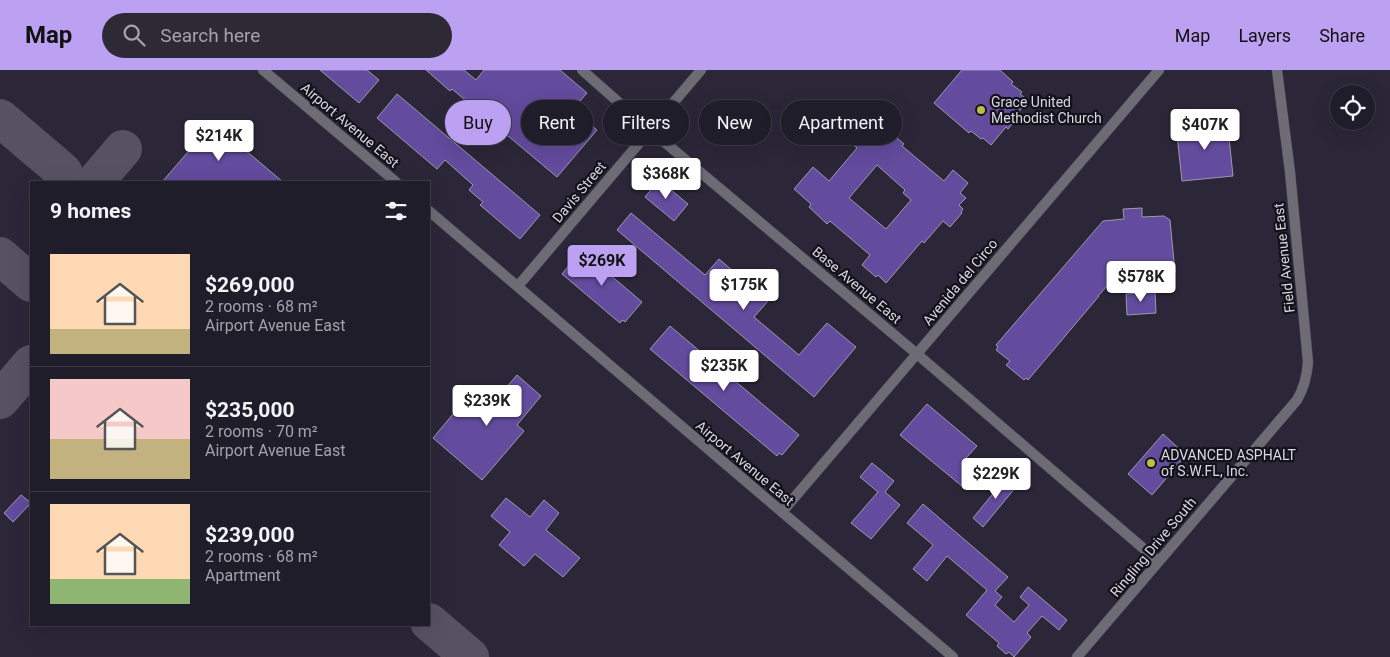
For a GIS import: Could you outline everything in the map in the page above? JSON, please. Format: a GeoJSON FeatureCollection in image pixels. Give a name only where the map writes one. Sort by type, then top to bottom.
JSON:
{"type":"FeatureCollection","features":[{"type":"Feature","properties":{"kind":"street","name":"Airport Avenue East"},"geometry":{"type":"LineString","coordinates":[[263,70],[395,181]]}},
{"type":"Feature","properties":{"kind":"street","name":"Base Avenue East"},"geometry":{"type":"LineString","coordinates":[[582,70],[616,100]]}},
{"type":"Feature","properties":{"kind":"street","name":"Davis Street"},"geometry":{"type":"LineString","coordinates":[[676,100],[701,70]]}},
{"type":"Feature","properties":{"kind":"street","name":"Avenida del Circo"},"geometry":{"type":"LineString","coordinates":[[782,512],[1159,70]]}},
{"type":"Feature","properties":{"kind":"street","name":"Field Avenue East"},"geometry":{"type":"LineString","coordinates":[[1270,431],[1297,400],[1308,374],[1290,172],[1277,70]]}},
{"type":"Feature","properties":{"kind":"street","name":"Davis Street"},"geometry":{"type":"LineString","coordinates":[[518,286],[637,145]]}},
{"type":"Feature","properties":{"kind":"street","name":"Base Avenue East"},"geometry":{"type":"LineString","coordinates":[[668,145],[917,354],[1158,561]]}},
{"type":"Feature","properties":{"kind":"street","name":"Airport Avenue East"},"geometry":{"type":"LineString","coordinates":[[430,212],[953,657]]}},
{"type":"Feature","properties":{"kind":"street","name":"Ringling Drive South"},"geometry":{"type":"LineString","coordinates":[[1077,657],[1270,431]]}},
{"type":"Feature","properties":{"kind":"building"},"geometry":{"type":"Polygon","coordinates":[[[320,70],[367,70],[379,80],[359,103],[320,70]]]}},
{"type":"Feature","properties":{"kind":"building"},"geometry":{"type":"Polygon","coordinates":[[[426,70],[464,70],[476,80],[484,70],[560,70],[587,93],[581,100],[521,100],[521,145],[584,145],[557,177],[511,138],[511,100],[465,100],[452,89],[450,91],[426,70]]]}},
{"type":"Feature","properties":{"kind":"building","name":"Grace United Methodist Church"},"geometry":{"type":"Polygon","coordinates":[[[962,70],[1000,70],[1013,82],[1011,84],[1022,92],[1020,94],[1028,100],[1008,129],[1006,127],[991,145],[971,131],[969,133],[934,103],[962,70]]]}},
{"type":"Feature","properties":{"kind":"building"},"geometry":{"type":"Polygon","coordinates":[[[397,94],[445,135],[445,145],[457,145],[540,215],[520,239],[480,205],[483,202],[469,190],[473,185],[445,160],[437,169],[377,118],[397,94]]]}},
{"type":"Feature","properties":{"kind":"building"},"geometry":{"type":"Polygon","coordinates":[[[1200,109],[1210,115],[1211,130],[1228,128],[1233,176],[1182,181],[1177,135],[1194,133],[1192,116],[1200,109]]]}},
{"type":"Feature","properties":{"kind":"building"},"geometry":{"type":"Polygon","coordinates":[[[213,123],[282,181],[163,181],[213,123]]]}},
{"type":"Feature","properties":{"kind":"building"},"geometry":{"type":"Polygon","coordinates":[[[593,127],[597,130],[593,135],[593,127]]]}},
{"type":"Feature","properties":{"kind":"building"},"geometry":{"type":"Polygon","coordinates":[[[902,142],[904,144],[902,146],[944,181],[953,170],[968,183],[960,193],[966,198],[959,205],[963,209],[962,213],[950,227],[943,221],[924,243],[922,241],[886,283],[878,275],[876,277],[862,265],[870,255],[830,221],[827,224],[809,207],[811,204],[794,189],[813,167],[829,181],[857,148],[854,145],[902,145],[902,142]],[[877,165],[849,198],[886,229],[911,200],[903,193],[905,190],[877,165]]]}},
{"type":"Feature","properties":{"kind":"building"},"geometry":{"type":"Polygon","coordinates":[[[659,180],[688,204],[674,221],[645,197],[659,180]]]}},
{"type":"Feature","properties":{"kind":"building"},"geometry":{"type":"Polygon","coordinates":[[[1142,208],[1142,217],[1164,216],[1170,220],[1175,272],[1146,274],[1145,265],[1129,266],[1127,264],[1028,380],[1026,378],[1024,380],[1006,365],[1010,361],[996,350],[998,347],[996,345],[1103,221],[1124,219],[1123,209],[1142,208]]]}},
{"type":"Feature","properties":{"kind":"building"},"geometry":{"type":"Polygon","coordinates":[[[631,213],[705,275],[719,259],[768,301],[754,317],[799,355],[827,323],[856,347],[814,397],[617,230],[631,213]]]}},
{"type":"Feature","properties":{"kind":"building"},"geometry":{"type":"Polygon","coordinates":[[[581,250],[642,302],[625,322],[622,320],[620,323],[562,274],[581,250]]]}},
{"type":"Feature","properties":{"kind":"building"},"geometry":{"type":"Polygon","coordinates":[[[1155,292],[1156,313],[1127,315],[1126,294],[1155,292]]]}},
{"type":"Feature","properties":{"kind":"building"},"geometry":{"type":"Polygon","coordinates":[[[670,326],[799,435],[782,455],[779,453],[777,456],[650,349],[670,326]]]}},
{"type":"Feature","properties":{"kind":"building"},"geometry":{"type":"Polygon","coordinates":[[[517,375],[541,396],[517,425],[524,431],[482,480],[433,438],[474,389],[492,404],[517,375]]]}},
{"type":"Feature","properties":{"kind":"building"},"geometry":{"type":"Polygon","coordinates":[[[927,404],[977,446],[966,458],[979,468],[963,487],[900,435],[927,404]]]}},
{"type":"Feature","properties":{"kind":"building"},"geometry":{"type":"Polygon","coordinates":[[[1163,434],[1186,455],[1152,495],[1128,474],[1163,434]]]}},
{"type":"Feature","properties":{"kind":"building"},"geometry":{"type":"Polygon","coordinates":[[[872,463],[894,481],[885,492],[900,505],[871,539],[851,523],[878,492],[860,477],[872,463]]]}},
{"type":"Feature","properties":{"kind":"building"},"geometry":{"type":"Polygon","coordinates":[[[1009,474],[1020,482],[983,527],[973,518],[1009,474]]]}},
{"type":"Feature","properties":{"kind":"building"},"geometry":{"type":"Polygon","coordinates":[[[21,495],[30,502],[13,522],[4,513],[21,495]]]}},
{"type":"Feature","properties":{"kind":"building"},"geometry":{"type":"Polygon","coordinates":[[[506,498],[530,517],[544,500],[559,513],[546,530],[580,558],[563,577],[535,554],[524,566],[499,545],[510,532],[491,516],[506,498]]]}},
{"type":"Feature","properties":{"kind":"building"},"geometry":{"type":"Polygon","coordinates":[[[923,504],[1008,577],[995,591],[1002,597],[995,605],[1014,622],[1029,605],[1020,597],[1028,587],[1067,620],[1059,630],[1042,616],[1027,633],[1031,637],[1014,657],[1009,652],[1006,654],[997,646],[999,643],[966,615],[987,590],[947,556],[927,581],[913,569],[933,545],[907,523],[923,504]]]}},
{"type":"Feature","properties":{"kind":"taxiway"},"geometry":{"type":"LineString","coordinates":[[0,118],[60,169],[64,173],[67,181]]}},
{"type":"Feature","properties":{"kind":"taxiway"},"geometry":{"type":"LineString","coordinates":[[96,181],[123,149]]}},
{"type":"Feature","properties":{"kind":"taxiway"},"geometry":{"type":"LineString","coordinates":[[0,256],[30,282]]}},
{"type":"Feature","properties":{"kind":"taxiway"},"geometry":{"type":"LineString","coordinates":[[0,400],[30,365]]}},
{"type":"Feature","properties":{"kind":"taxiway"},"geometry":{"type":"LineString","coordinates":[[430,623],[470,657]]}},
{"type":"Feature","properties":{"kind":"place","name":"Grace United Methodist Church"},"geometry":{"type":"Point","coordinates":[981,110]}},
{"type":"Feature","properties":{"kind":"place","name":"ADVANCED ASPHALT of S.W.FL, Inc."},"geometry":{"type":"Point","coordinates":[1151,463]}}]}
